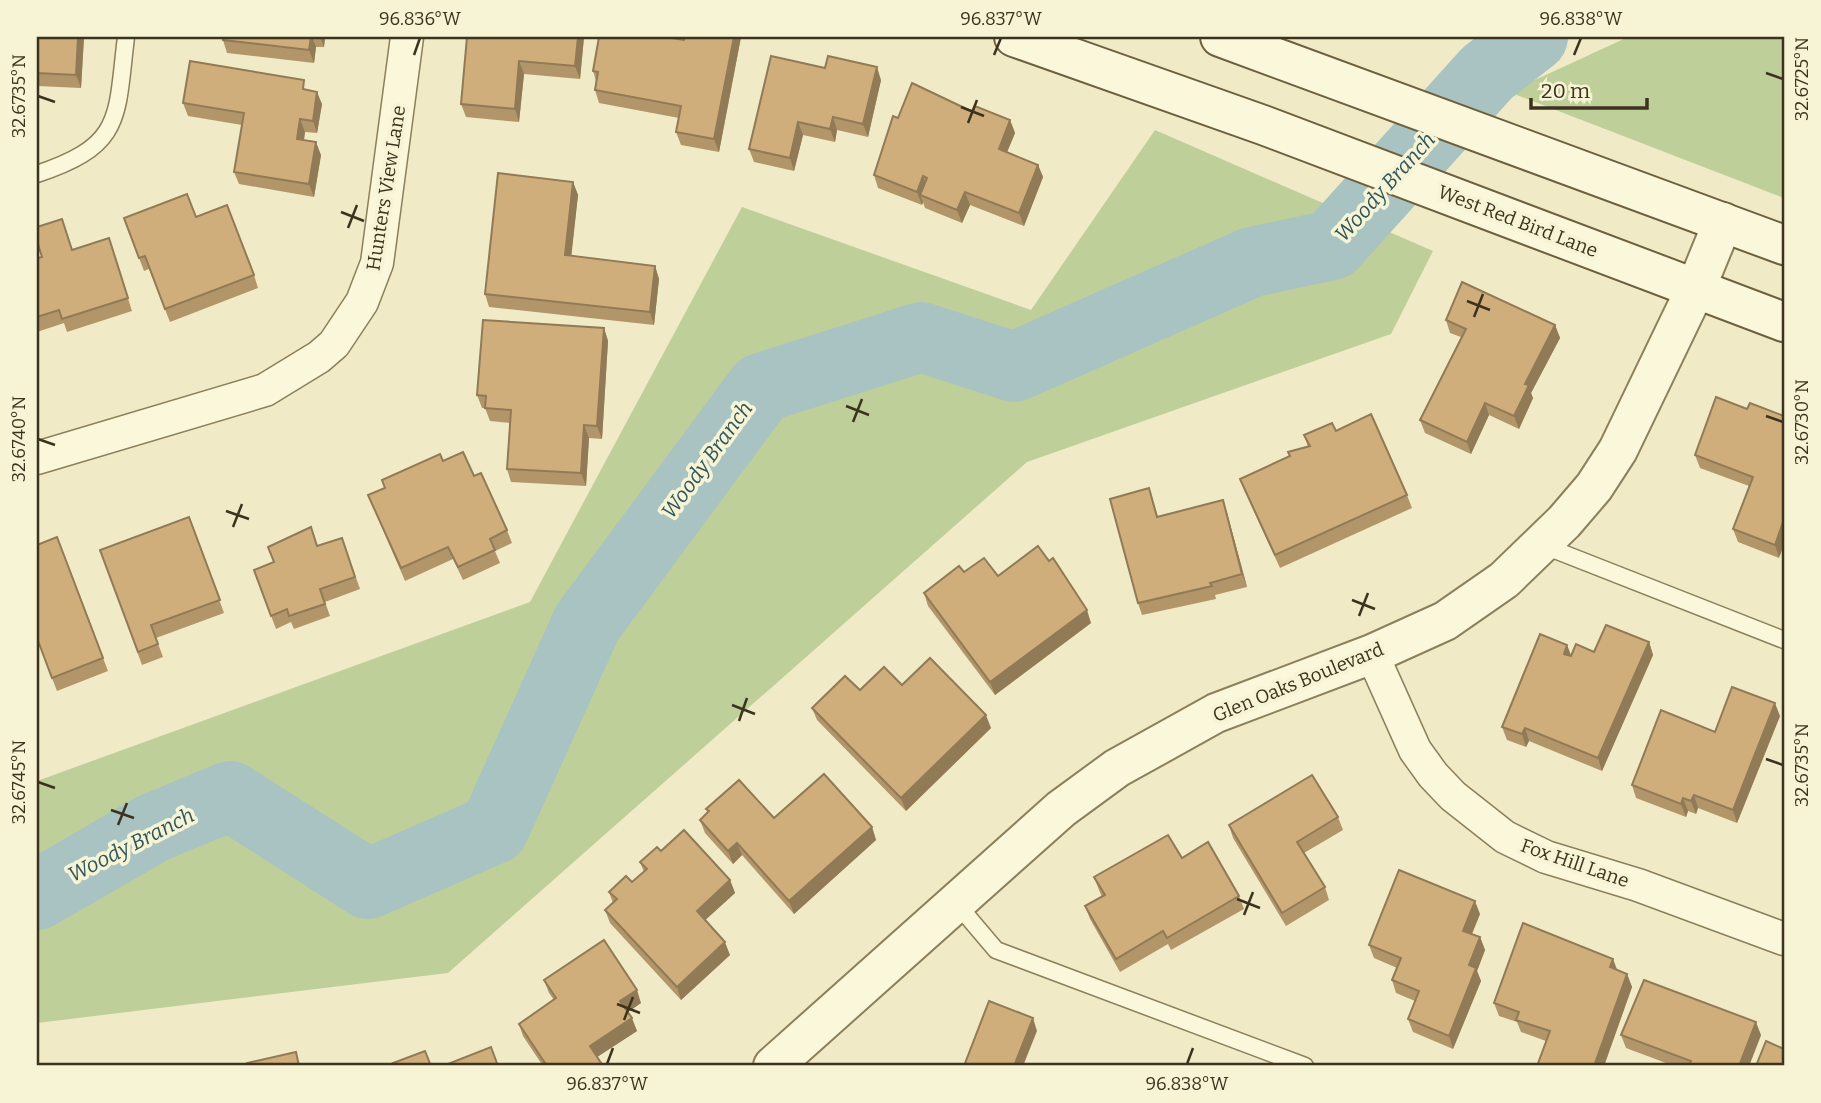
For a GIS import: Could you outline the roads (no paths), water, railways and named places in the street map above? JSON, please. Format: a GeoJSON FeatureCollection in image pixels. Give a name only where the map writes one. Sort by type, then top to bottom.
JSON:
{"type":"FeatureCollection","features":[{"type":"Feature","properties":{"kind":"main road","name":"West Red Bird Lane"},"geometry":{"type":"LineString","coordinates":[[1014,37],[1053,43],[1784,322]]}},
{"type":"Feature","properties":{"kind":"main road"},"geometry":{"type":"LineString","coordinates":[[1220,37],[1784,245]]}},
{"type":"Feature","properties":{"kind":"main road","name":"Glen Oaks Boulevard"},"geometry":{"type":"LineString","coordinates":[[774,1066],[1061,809],[1117,768],[1216,713],[1372,654],[1471,606],[1504,580],[1594,487],[1618,450],[1696,288],[1723,222]]}},
{"type":"Feature","properties":{"kind":"street","name":"Hunters View Lane"},"geometry":{"type":"LineString","coordinates":[[37,458],[265,390],[292,376],[334,344],[362,302],[377,263],[407,37]]}},
{"type":"Feature","properties":{"kind":"street","name":"Fox Hill Lane"},"geometry":{"type":"LineString","coordinates":[[1372,654],[1415,751],[1453,796],[1505,837],[1546,857],[1638,885],[1784,939]]}},
{"type":"Feature","properties":{"kind":"lane"},"geometry":{"type":"LineString","coordinates":[[37,174],[89,151],[113,125],[127,37]]}},
{"type":"Feature","properties":{"kind":"lane"},"geometry":{"type":"LineString","coordinates":[[1541,544],[1784,640]]}},
{"type":"Feature","properties":{"kind":"lane"},"geometry":{"type":"LineString","coordinates":[[957,904],[996,950],[1305,1066]]}},
{"type":"Feature","properties":{"kind":"waterway","name":"Woody Branch"},"geometry":{"type":"LineString","coordinates":[[37,895],[153,828],[230,796],[368,884],[494,829],[587,623],[761,388],[921,337],[1014,367],[1252,262],[1332,245],[1487,73],[1533,37]]}}]}
